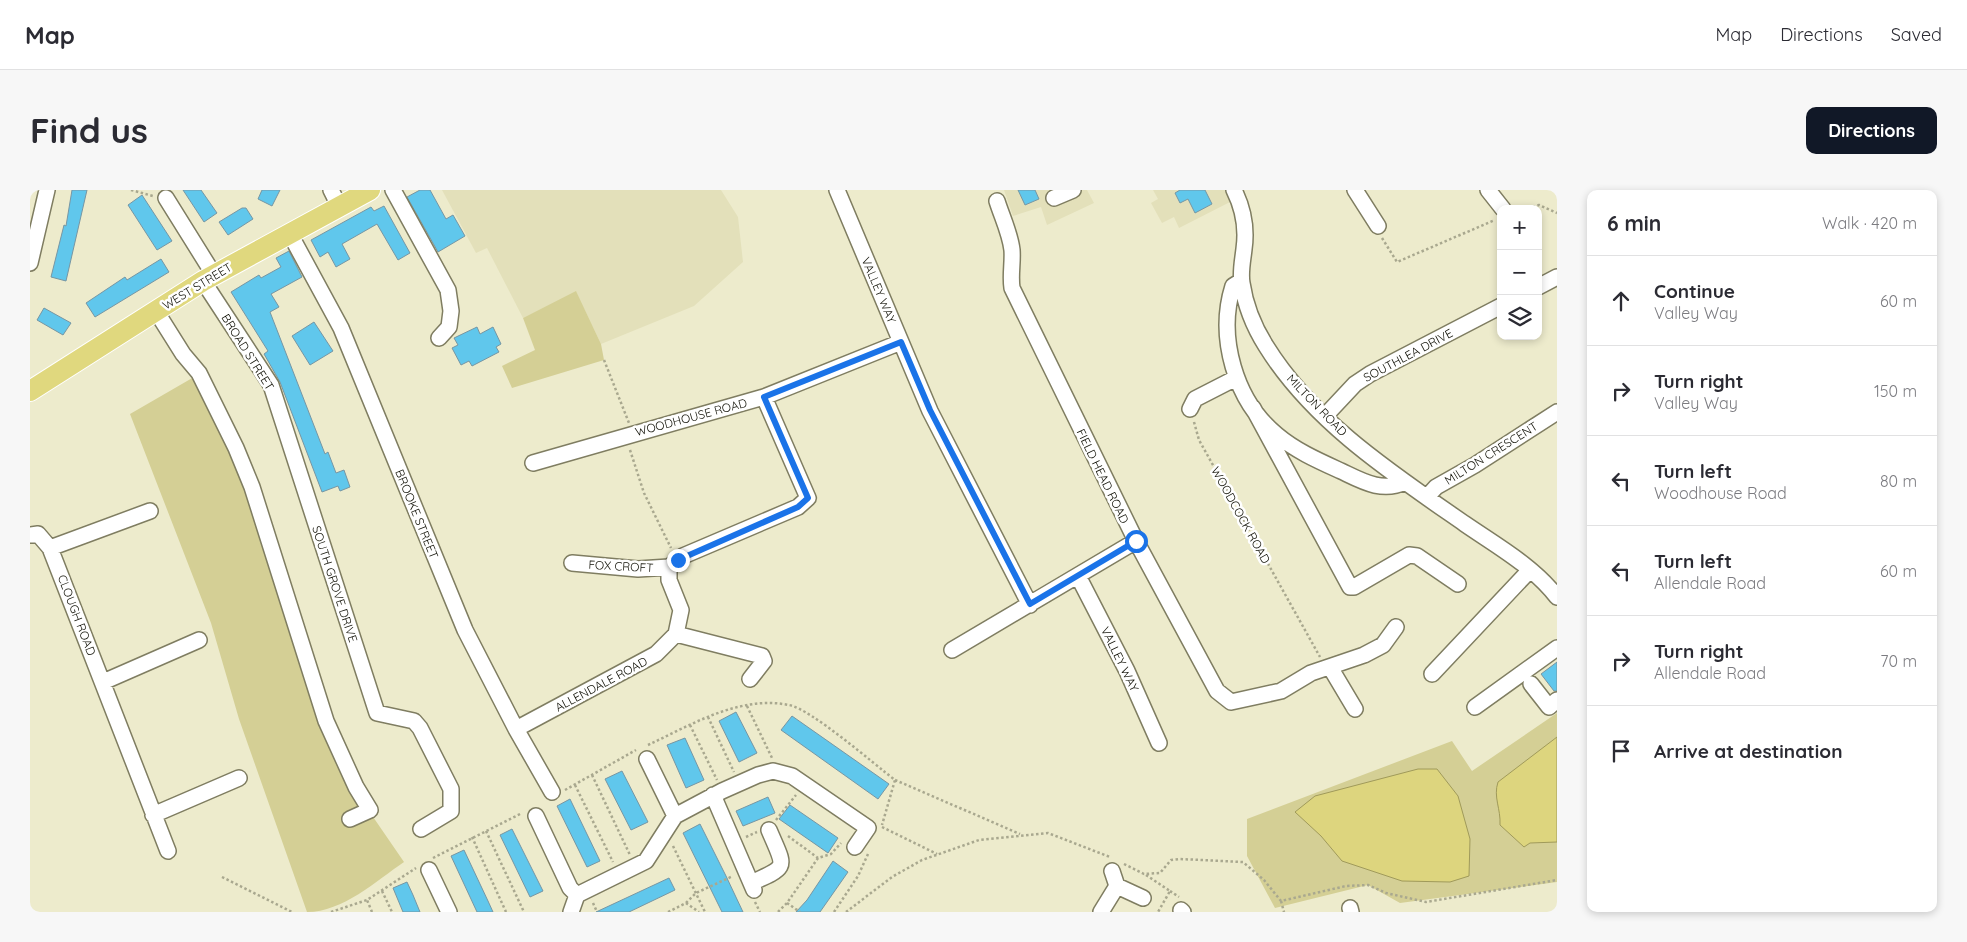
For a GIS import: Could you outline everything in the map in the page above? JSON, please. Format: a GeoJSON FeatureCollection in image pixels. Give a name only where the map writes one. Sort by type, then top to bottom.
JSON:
{"type":"FeatureCollection","features":[{"type":"Feature","properties":{"kind":"main road","name":"WEST STREET"},"geometry":{"type":"LineString","coordinates":[[30,391],[208,278],[290,234],[335,198],[370,190]]}},
{"type":"Feature","properties":{"kind":"street"},"geometry":{"type":"LineString","coordinates":[[30,263],[47,190]]}},
{"type":"Feature","properties":{"kind":"street"},"geometry":{"type":"LineString","coordinates":[[393,190],[448,290],[451,311],[449,327],[439,338]]}},
{"type":"Feature","properties":{"kind":"street","name":"VALLEY WAY"},"geometry":{"type":"LineString","coordinates":[[837,190],[930,410],[1030,604]]}},
{"type":"Feature","properties":{"kind":"street"},"geometry":{"type":"LineString","coordinates":[[1054,198],[1073,190]]}},
{"type":"Feature","properties":{"kind":"street","name":"MILTON ROAD"},"geometry":{"type":"LineString","coordinates":[[1234,190],[1246,230],[1241,281],[1251,316],[1266,346],[1298,389],[1361,448],[1405,482],[1554,587]]}},
{"type":"Feature","properties":{"kind":"street"},"geometry":{"type":"LineString","coordinates":[[1355,190],[1378,226]]}},
{"type":"Feature","properties":{"kind":"street"},"geometry":{"type":"LineString","coordinates":[[1488,190],[1500,205]]}},
{"type":"Feature","properties":{"kind":"street","name":"BROAD STREET"},"geometry":{"type":"LineString","coordinates":[[166,198],[208,278],[271,385],[293,455]]}},
{"type":"Feature","properties":{"kind":"street","name":"FIELD HEAD ROAD"},"geometry":{"type":"LineString","coordinates":[[997,201],[1016,246],[1010,275],[1012,288],[1136,541],[1217,691],[1231,702],[1281,691],[1311,673],[1364,655],[1383,645],[1396,627]]}},
{"type":"Feature","properties":{"kind":"street","name":"BROOKE STREET"},"geometry":{"type":"LineString","coordinates":[[290,234],[341,328],[465,630],[516,729],[552,792]]}},
{"type":"Feature","properties":{"kind":"street"},"geometry":{"type":"LineString","coordinates":[[1542,285],[1557,277]]}},
{"type":"Feature","properties":{"kind":"street","name":"MILTON ROAD"},"geometry":{"type":"LineString","coordinates":[[1241,281],[1233,286],[1229,300],[1227,337],[1236,378],[1253,408],[1276,435],[1309,456],[1379,486],[1397,486],[1405,482]]}},
{"type":"Feature","properties":{"kind":"street","name":"SOUTHLEA DRIVE"},"geometry":{"type":"LineString","coordinates":[[1325,416],[1355,384],[1370,374],[1497,308]]}},
{"type":"Feature","properties":{"kind":"street"},"geometry":{"type":"LineString","coordinates":[[156,311],[183,354],[200,373],[236,448],[252,487],[326,721],[356,787],[370,810],[350,819]]}},
{"type":"Feature","properties":{"kind":"street","name":"WOODHOUSE ROAD"},"geometry":{"type":"LineString","coordinates":[[533,463],[764,397],[901,342]]}},
{"type":"Feature","properties":{"kind":"street"},"geometry":{"type":"LineString","coordinates":[[1190,409],[1195,398],[1236,378]]}},
{"type":"Feature","properties":{"kind":"street"},"geometry":{"type":"LineString","coordinates":[[750,679],[764,661],[762,656],[676,634],[682,610],[669,580],[674,563],[798,507],[808,498],[764,397]]}},
{"type":"Feature","properties":{"kind":"street"},"geometry":{"type":"LineString","coordinates":[[1253,408],[1350,587],[1354,588],[1409,555],[1417,556],[1458,584]]}},
{"type":"Feature","properties":{"kind":"street","name":"MILTON CRESCENT"},"geometry":{"type":"LineString","coordinates":[[1427,497],[1436,487],[1476,465],[1557,412]]}},
{"type":"Feature","properties":{"kind":"street","name":"SOUTH GROVE DRIVE"},"geometry":{"type":"LineString","coordinates":[[293,455],[377,713],[414,721],[420,728],[450,788],[451,811],[421,828]]}},
{"type":"Feature","properties":{"kind":"street"},"geometry":{"type":"LineString","coordinates":[[30,535],[38,534],[50,548],[150,511]]}},
{"type":"Feature","properties":{"kind":"street"},"geometry":{"type":"LineString","coordinates":[[952,650],[1136,541]]}},
{"type":"Feature","properties":{"kind":"street","name":"CLOUGH ROAD"},"geometry":{"type":"LineString","coordinates":[[50,548],[168,851]]}},
{"type":"Feature","properties":{"kind":"street","name":"FOX CROFT"},"geometry":{"type":"LineString","coordinates":[[572,563],[638,569],[674,563]]}},
{"type":"Feature","properties":{"kind":"street"},"geometry":{"type":"LineString","coordinates":[[1432,674],[1530,570]]}},
{"type":"Feature","properties":{"kind":"street","name":"VALLEY WAY"},"geometry":{"type":"LineString","coordinates":[[1078,576],[1127,671],[1159,743]]}},
{"type":"Feature","properties":{"kind":"street","name":"ALLENDALE ROAD"},"geometry":{"type":"LineString","coordinates":[[516,729],[656,654],[676,634]]}},
{"type":"Feature","properties":{"kind":"street"},"geometry":{"type":"LineString","coordinates":[[103,682],[199,640]]}},
{"type":"Feature","properties":{"kind":"street"},"geometry":{"type":"LineString","coordinates":[[1475,707],[1557,648]]}},
{"type":"Feature","properties":{"kind":"street"},"geometry":{"type":"LineString","coordinates":[[1330,667],[1355,709]]}},
{"type":"Feature","properties":{"kind":"street"},"geometry":{"type":"LineString","coordinates":[[1531,684],[1549,707],[1557,700]]}},
{"type":"Feature","properties":{"kind":"street"},"geometry":{"type":"LineString","coordinates":[[647,759],[675,816]]}},
{"type":"Feature","properties":{"kind":"street"},"geometry":{"type":"LineString","coordinates":[[571,912],[577,895],[646,861],[675,816],[717,793],[773,771],[792,776],[868,828],[862,849]]}},
{"type":"Feature","properties":{"kind":"street"},"geometry":{"type":"LineString","coordinates":[[153,815],[240,778]]}},
{"type":"Feature","properties":{"kind":"street"},"geometry":{"type":"LineString","coordinates":[[717,793],[750,881],[778,872],[781,868],[782,861],[769,830]]}},
{"type":"Feature","properties":{"kind":"street"},"geometry":{"type":"LineString","coordinates":[[536,816],[570,888],[577,895]]}},
{"type":"Feature","properties":{"kind":"street"},"geometry":{"type":"LineString","coordinates":[[1101,912],[1117,886],[1116,864]]}},
{"type":"Feature","properties":{"kind":"street"},"geometry":{"type":"LineString","coordinates":[[429,870],[449,912]]}},
{"type":"Feature","properties":{"kind":"street"},"geometry":{"type":"LineString","coordinates":[[1117,886],[1143,898]]}},
{"type":"Feature","properties":{"kind":"path"},"geometry":{"type":"LineString","coordinates":[[132,190],[166,198]]}},
{"type":"Feature","properties":{"kind":"path"},"geometry":{"type":"LineString","coordinates":[[1542,206],[1557,213]]}},
{"type":"Feature","properties":{"kind":"path"},"geometry":{"type":"LineString","coordinates":[[1378,226],[1377,229],[1397,262],[1497,220]]}},
{"type":"Feature","properties":{"kind":"path"},"geometry":{"type":"LineString","coordinates":[[604,360],[633,433],[630,452],[644,493],[674,563]]}},
{"type":"Feature","properties":{"kind":"path","name":"WOODCOCK ROAD"},"geometry":{"type":"LineString","coordinates":[[1190,409],[1199,440],[1320,657],[1330,667]]}},
{"type":"Feature","properties":{"kind":"path"},"geometry":{"type":"LineString","coordinates":[[747,706],[774,761],[773,771]]}},
{"type":"Feature","properties":{"kind":"path"},"geometry":{"type":"LineString","coordinates":[[708,717],[739,783]]}},
{"type":"Feature","properties":{"kind":"path"},"geometry":{"type":"LineString","coordinates":[[690,725],[717,793]]}},
{"type":"Feature","properties":{"kind":"path"},"geometry":{"type":"LineString","coordinates":[[592,775],[636,866]]}},
{"type":"Feature","properties":{"kind":"path"},"geometry":{"type":"LineString","coordinates":[[895,780],[1020,834]]}},
{"type":"Feature","properties":{"kind":"path"},"geometry":{"type":"LineString","coordinates":[[575,785],[619,874]]}},
{"type":"Feature","properties":{"kind":"path"},"geometry":{"type":"LineString","coordinates":[[881,827],[937,854]]}},
{"type":"Feature","properties":{"kind":"path"},"geometry":{"type":"LineString","coordinates":[[486,831],[524,912]]}},
{"type":"Feature","properties":{"kind":"path"},"geometry":{"type":"LineString","coordinates":[[846,912],[892,877],[937,854],[979,840],[1020,834],[1048,833],[1116,864],[1144,874],[1170,891],[1158,912]]}},
{"type":"Feature","properties":{"kind":"path"},"geometry":{"type":"LineString","coordinates":[[788,836],[818,858]]}},
{"type":"Feature","properties":{"kind":"path"},"geometry":{"type":"LineString","coordinates":[[472,837],[506,912]]}},
{"type":"Feature","properties":{"kind":"path"},"geometry":{"type":"LineString","coordinates":[[778,912],[787,903],[818,858],[831,854],[843,840],[862,849],[858,876],[834,912]]}},
{"type":"Feature","properties":{"kind":"path"},"geometry":{"type":"LineString","coordinates":[[673,846],[705,912]]}},
{"type":"Feature","properties":{"kind":"path"},"geometry":{"type":"LineString","coordinates":[[1144,874],[1160,873],[1171,860],[1243,862],[1264,880],[1280,901],[1284,912]]}},
{"type":"Feature","properties":{"kind":"path"},"geometry":{"type":"LineString","coordinates":[[222,877],[292,912]]}},
{"type":"Feature","properties":{"kind":"path"},"geometry":{"type":"LineString","coordinates":[[1280,901],[1346,886],[1368,885],[1386,893],[1426,902],[1557,880]]}},
{"type":"Feature","properties":{"kind":"path"},"geometry":{"type":"LineString","coordinates":[[668,912],[686,903],[696,893],[750,881]]}},
{"type":"Feature","properties":{"kind":"path"},"geometry":{"type":"LineString","coordinates":[[382,891],[392,912]]}},
{"type":"Feature","properties":{"kind":"path"},"geometry":{"type":"LineString","coordinates":[[331,912],[367,900]]}},
{"type":"Feature","properties":{"kind":"path"},"geometry":{"type":"LineString","coordinates":[[686,903],[699,912]]}},
{"type":"Feature","properties":{"kind":"path"},"geometry":{"type":"LineString","coordinates":[[787,903],[800,912]]}},
{"type":"Feature","properties":{"kind":"shaded area"},"geometry":{"type":"Polygon","coordinates":[[[442,190],[721,190],[738,217],[743,262],[694,306],[601,344],[576,292],[523,318],[487,248],[476,253],[442,190]]]}},
{"type":"Feature","properties":{"kind":"shaded area"},"geometry":{"type":"Polygon","coordinates":[[[1004,190],[1087,190],[1094,203],[1047,225],[1041,207],[1013,216],[1004,190]]]}},
{"type":"Feature","properties":{"kind":"shaded area"},"geometry":{"type":"Polygon","coordinates":[[[1153,190],[1226,190],[1232,201],[1179,228],[1174,217],[1162,223],[1151,203],[1158,199],[1153,190]]]}},
{"type":"Feature","properties":{"kind":"shaded area"},"geometry":{"type":"Polygon","coordinates":[[[576,291],[601,344],[604,360],[512,388],[502,366],[535,350],[523,318],[576,291]]]}},
{"type":"Feature","properties":{"kind":"shaded area"},"geometry":{"type":"Polygon","coordinates":[[[194,377],[236,458],[358,795],[404,862],[346,901],[320,911],[307,912],[239,719],[211,623],[130,414],[194,377]]]}},
{"type":"Feature","properties":{"kind":"shaded area"},"geometry":{"type":"Polygon","coordinates":[[[1557,713],[1557,882],[1400,903],[1368,885],[1275,908],[1247,856],[1247,819],[1452,741],[1472,771],[1557,713]]]}},
{"type":"Feature","properties":{"kind":"shaded area"},"geometry":{"type":"Polygon","coordinates":[[[1557,737],[1557,842],[1530,843],[1524,847],[1500,825],[1496,793],[1498,782],[1557,737]]]}},
{"type":"Feature","properties":{"kind":"shaded area"},"geometry":{"type":"Polygon","coordinates":[[[1418,769],[1437,769],[1458,796],[1470,839],[1469,876],[1450,882],[1402,881],[1342,861],[1321,836],[1295,812],[1315,796],[1418,769]]]}},
{"type":"Feature","properties":{"kind":"building"},"geometry":{"type":"Polygon","coordinates":[[[72,190],[87,190],[66,281],[51,277],[64,225],[66,226],[72,190]]]}},
{"type":"Feature","properties":{"kind":"building"},"geometry":{"type":"Polygon","coordinates":[[[183,190],[201,190],[217,213],[204,222],[183,190]]]}},
{"type":"Feature","properties":{"kind":"building"},"geometry":{"type":"Polygon","coordinates":[[[262,190],[280,190],[272,206],[258,199],[262,190]]]}},
{"type":"Feature","properties":{"kind":"building"},"geometry":{"type":"Polygon","coordinates":[[[420,190],[430,190],[446,219],[453,215],[465,236],[438,252],[407,197],[420,190]]]}},
{"type":"Feature","properties":{"kind":"building"},"geometry":{"type":"Polygon","coordinates":[[[1018,190],[1035,190],[1039,199],[1025,205],[1018,190]]]}},
{"type":"Feature","properties":{"kind":"building"},"geometry":{"type":"Polygon","coordinates":[[[1180,190],[1205,190],[1212,204],[1195,213],[1188,199],[1180,203],[1175,193],[1180,190]]]}},
{"type":"Feature","properties":{"kind":"building"},"geometry":{"type":"Polygon","coordinates":[[[142,195],[172,241],[157,250],[128,205],[142,195]]]}},
{"type":"Feature","properties":{"kind":"building"},"geometry":{"type":"Polygon","coordinates":[[[384,206],[410,253],[398,260],[377,224],[342,244],[350,259],[336,267],[328,252],[320,257],[311,240],[371,207],[374,211],[384,206]]]}},
{"type":"Feature","properties":{"kind":"building"},"geometry":{"type":"Polygon","coordinates":[[[242,208],[246,208],[253,219],[228,235],[219,222],[242,208]]]}},
{"type":"Feature","properties":{"kind":"building"},"geometry":{"type":"Polygon","coordinates":[[[289,251],[302,277],[271,294],[279,307],[270,312],[325,454],[328,452],[336,473],[344,470],[350,487],[340,491],[338,486],[322,492],[280,382],[264,354],[268,351],[231,292],[259,275],[261,278],[281,267],[276,258],[289,251]]]}},
{"type":"Feature","properties":{"kind":"building"},"geometry":{"type":"Polygon","coordinates":[[[161,259],[169,272],[95,317],[86,303],[125,277],[127,280],[161,259]]]}},
{"type":"Feature","properties":{"kind":"building"},"geometry":{"type":"Polygon","coordinates":[[[44,308],[71,323],[63,335],[37,320],[44,308]]]}},
{"type":"Feature","properties":{"kind":"building"},"geometry":{"type":"Polygon","coordinates":[[[314,322],[333,351],[310,365],[292,336],[314,322]]]}},
{"type":"Feature","properties":{"kind":"building"},"geometry":{"type":"Polygon","coordinates":[[[477,327],[480,334],[493,327],[501,344],[496,347],[499,352],[472,366],[469,361],[461,365],[452,348],[458,345],[454,338],[477,327]]]}},
{"type":"Feature","properties":{"kind":"building"},"geometry":{"type":"Polygon","coordinates":[[[1557,662],[1557,691],[1554,691],[1541,674],[1557,662]]]}},
{"type":"Feature","properties":{"kind":"building"},"geometry":{"type":"Polygon","coordinates":[[[736,712],[757,753],[739,762],[719,721],[736,712]]]}},
{"type":"Feature","properties":{"kind":"building"},"geometry":{"type":"Polygon","coordinates":[[[792,716],[889,784],[878,799],[781,730],[792,716]]]}},
{"type":"Feature","properties":{"kind":"building"},"geometry":{"type":"Polygon","coordinates":[[[685,738],[704,780],[686,788],[667,745],[685,738]]]}},
{"type":"Feature","properties":{"kind":"building"},"geometry":{"type":"Polygon","coordinates":[[[622,771],[648,822],[631,830],[605,779],[622,771]]]}},
{"type":"Feature","properties":{"kind":"building"},"geometry":{"type":"Polygon","coordinates":[[[768,797],[775,813],[743,826],[736,811],[768,797]]]}},
{"type":"Feature","properties":{"kind":"building"},"geometry":{"type":"Polygon","coordinates":[[[570,799],[600,861],[587,867],[557,806],[570,799]]]}},
{"type":"Feature","properties":{"kind":"building"},"geometry":{"type":"Polygon","coordinates":[[[790,805],[838,838],[828,853],[779,819],[790,805]]]}},
{"type":"Feature","properties":{"kind":"building"},"geometry":{"type":"Polygon","coordinates":[[[700,824],[743,912],[722,912],[683,833],[700,824]]]}},
{"type":"Feature","properties":{"kind":"building"},"geometry":{"type":"Polygon","coordinates":[[[512,829],[543,891],[530,897],[500,835],[512,829]]]}},
{"type":"Feature","properties":{"kind":"building"},"geometry":{"type":"Polygon","coordinates":[[[464,850],[493,912],[477,912],[451,856],[464,850]]]}},
{"type":"Feature","properties":{"kind":"building"},"geometry":{"type":"Polygon","coordinates":[[[833,861],[848,872],[820,912],[796,912],[807,900],[833,861]]]}},
{"type":"Feature","properties":{"kind":"building"},"geometry":{"type":"Polygon","coordinates":[[[669,878],[675,890],[629,912],[596,912],[669,878]]]}},
{"type":"Feature","properties":{"kind":"building"},"geometry":{"type":"Polygon","coordinates":[[[407,882],[420,912],[403,912],[393,888],[407,882]]]}},
{"type":"Feature","properties":{"kind":"route"},"geometry":{"type":"LineString","coordinates":[[678,560],[683,556],[798,507],[808,498],[764,397],[901,342],[930,410],[1030,604],[1136,541]]}}]}
